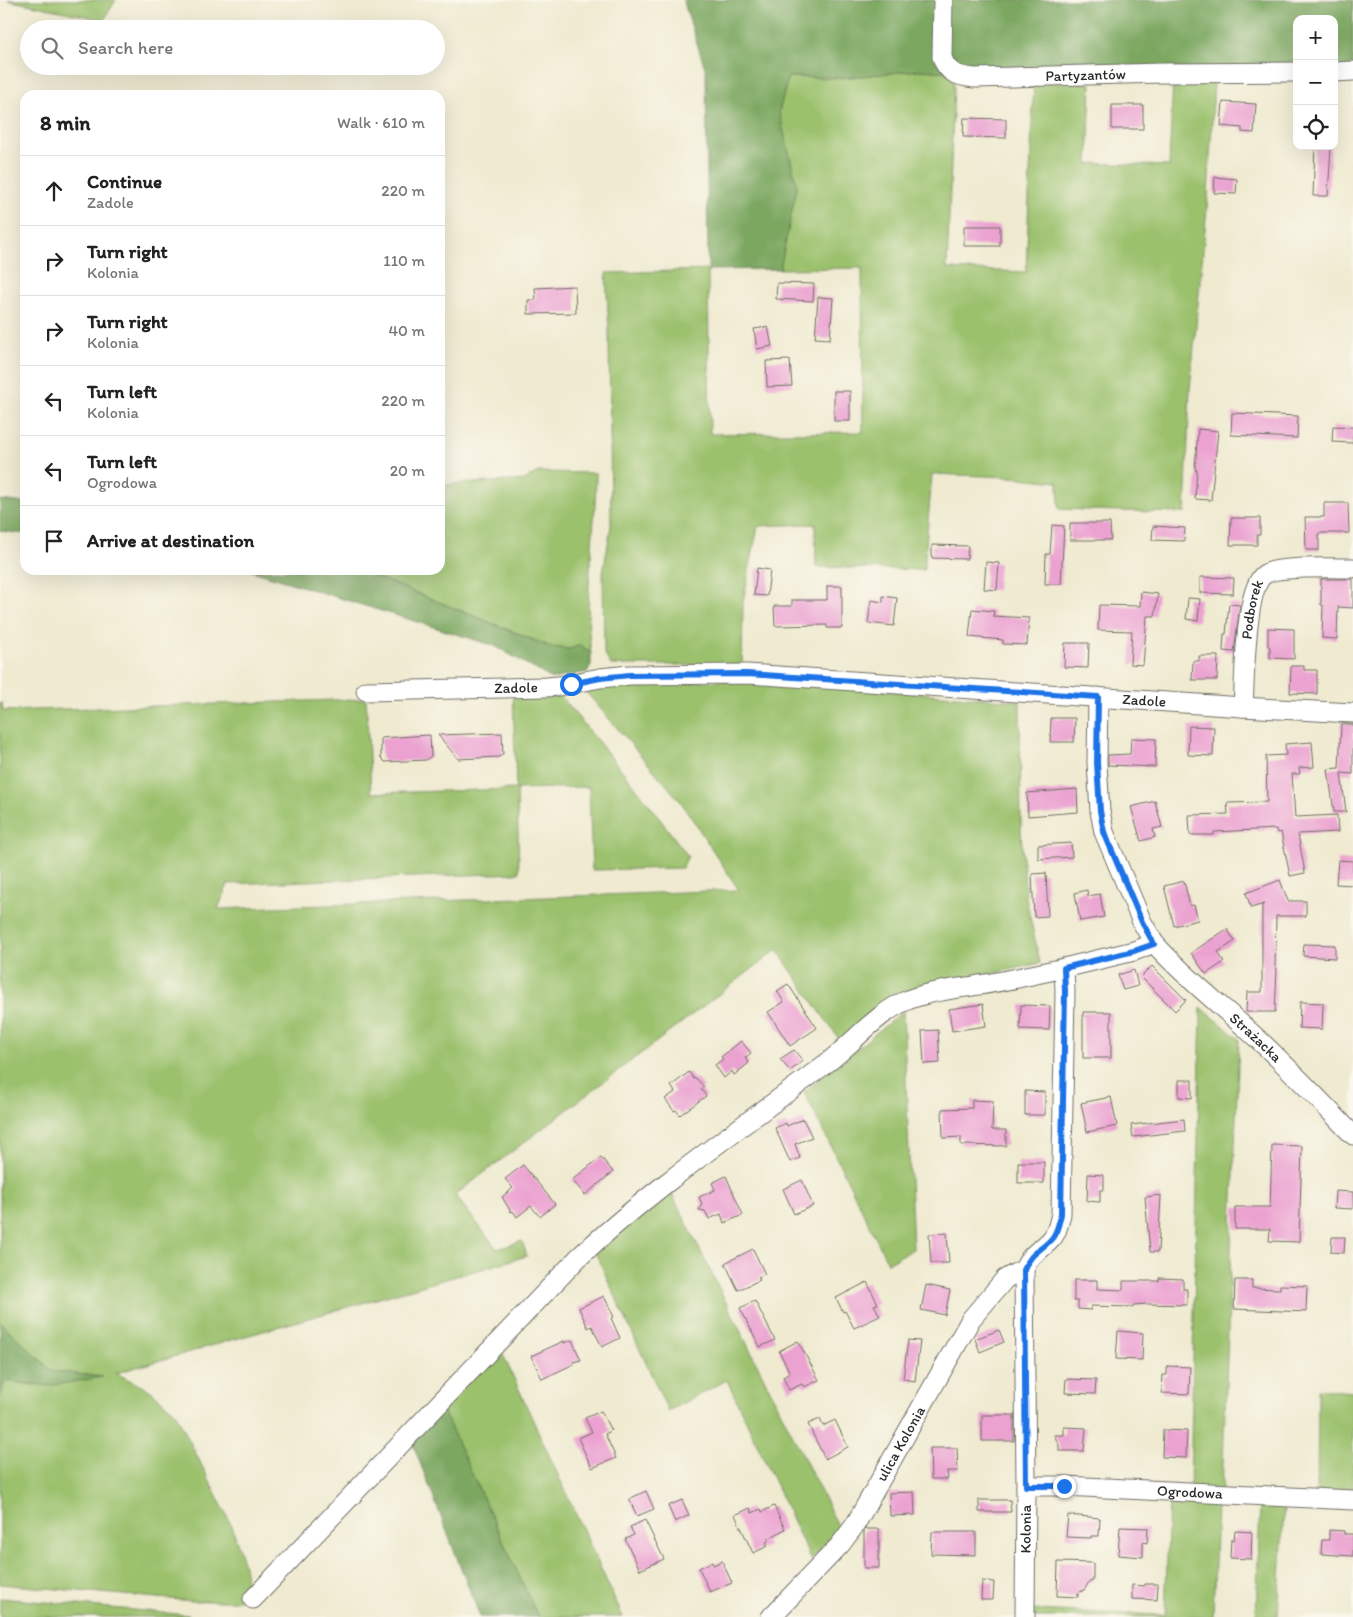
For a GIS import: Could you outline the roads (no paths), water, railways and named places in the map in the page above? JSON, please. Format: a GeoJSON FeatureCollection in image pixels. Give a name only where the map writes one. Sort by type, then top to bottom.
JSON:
{"type":"FeatureCollection","features":[{"type":"Feature","properties":{"kind":"street","name":"Partyzantów"},"geometry":{"type":"LineString","coordinates":[[943,0],[942,57],[945,66],[950,72],[961,77],[1293,72]]}},
{"type":"Feature","properties":{"kind":"street"},"geometry":{"type":"LineString","coordinates":[[1338,72],[1353,72]]}},
{"type":"Feature","properties":{"kind":"street","name":"Podborek"},"geometry":{"type":"LineString","coordinates":[[1243,708],[1248,625],[1258,580],[1266,574],[1278,570],[1353,568]]}},
{"type":"Feature","properties":{"kind":"street","name":"Zadole"},"geometry":{"type":"LineString","coordinates":[[366,692],[546,687],[630,675],[747,674],[1243,708],[1353,713]]}},
{"type":"Feature","properties":{"kind":"street"},"geometry":{"type":"LineString","coordinates":[[253,1599],[578,1258],[613,1225],[844,1050],[893,1008],[926,994],[1029,976],[1134,951],[1154,944],[1142,922],[1104,832],[1100,811],[1097,763],[1098,697]]}},
{"type":"Feature","properties":{"kind":"street","name":"Strażacka"},"geometry":{"type":"LineString","coordinates":[[1154,944],[1175,967],[1296,1075],[1353,1135]]}},
{"type":"Feature","properties":{"kind":"street"},"geometry":{"type":"LineString","coordinates":[[1024,1270],[1028,1260],[1053,1237],[1058,1228],[1061,1214],[1064,968]]}},
{"type":"Feature","properties":{"kind":"street","name":"Kolonia"},"geometry":{"type":"LineString","coordinates":[[1024,1270],[1025,1617]]}},
{"type":"Feature","properties":{"kind":"street","name":"ulica Kolonia"},"geometry":{"type":"LineString","coordinates":[[771,1617],[840,1545],[855,1525],[971,1319],[1005,1279],[1016,1272],[1024,1270]]}},
{"type":"Feature","properties":{"kind":"street","name":"Ogrodowa"},"geometry":{"type":"LineString","coordinates":[[1026,1486],[1064,1486],[1353,1500]]}}]}
